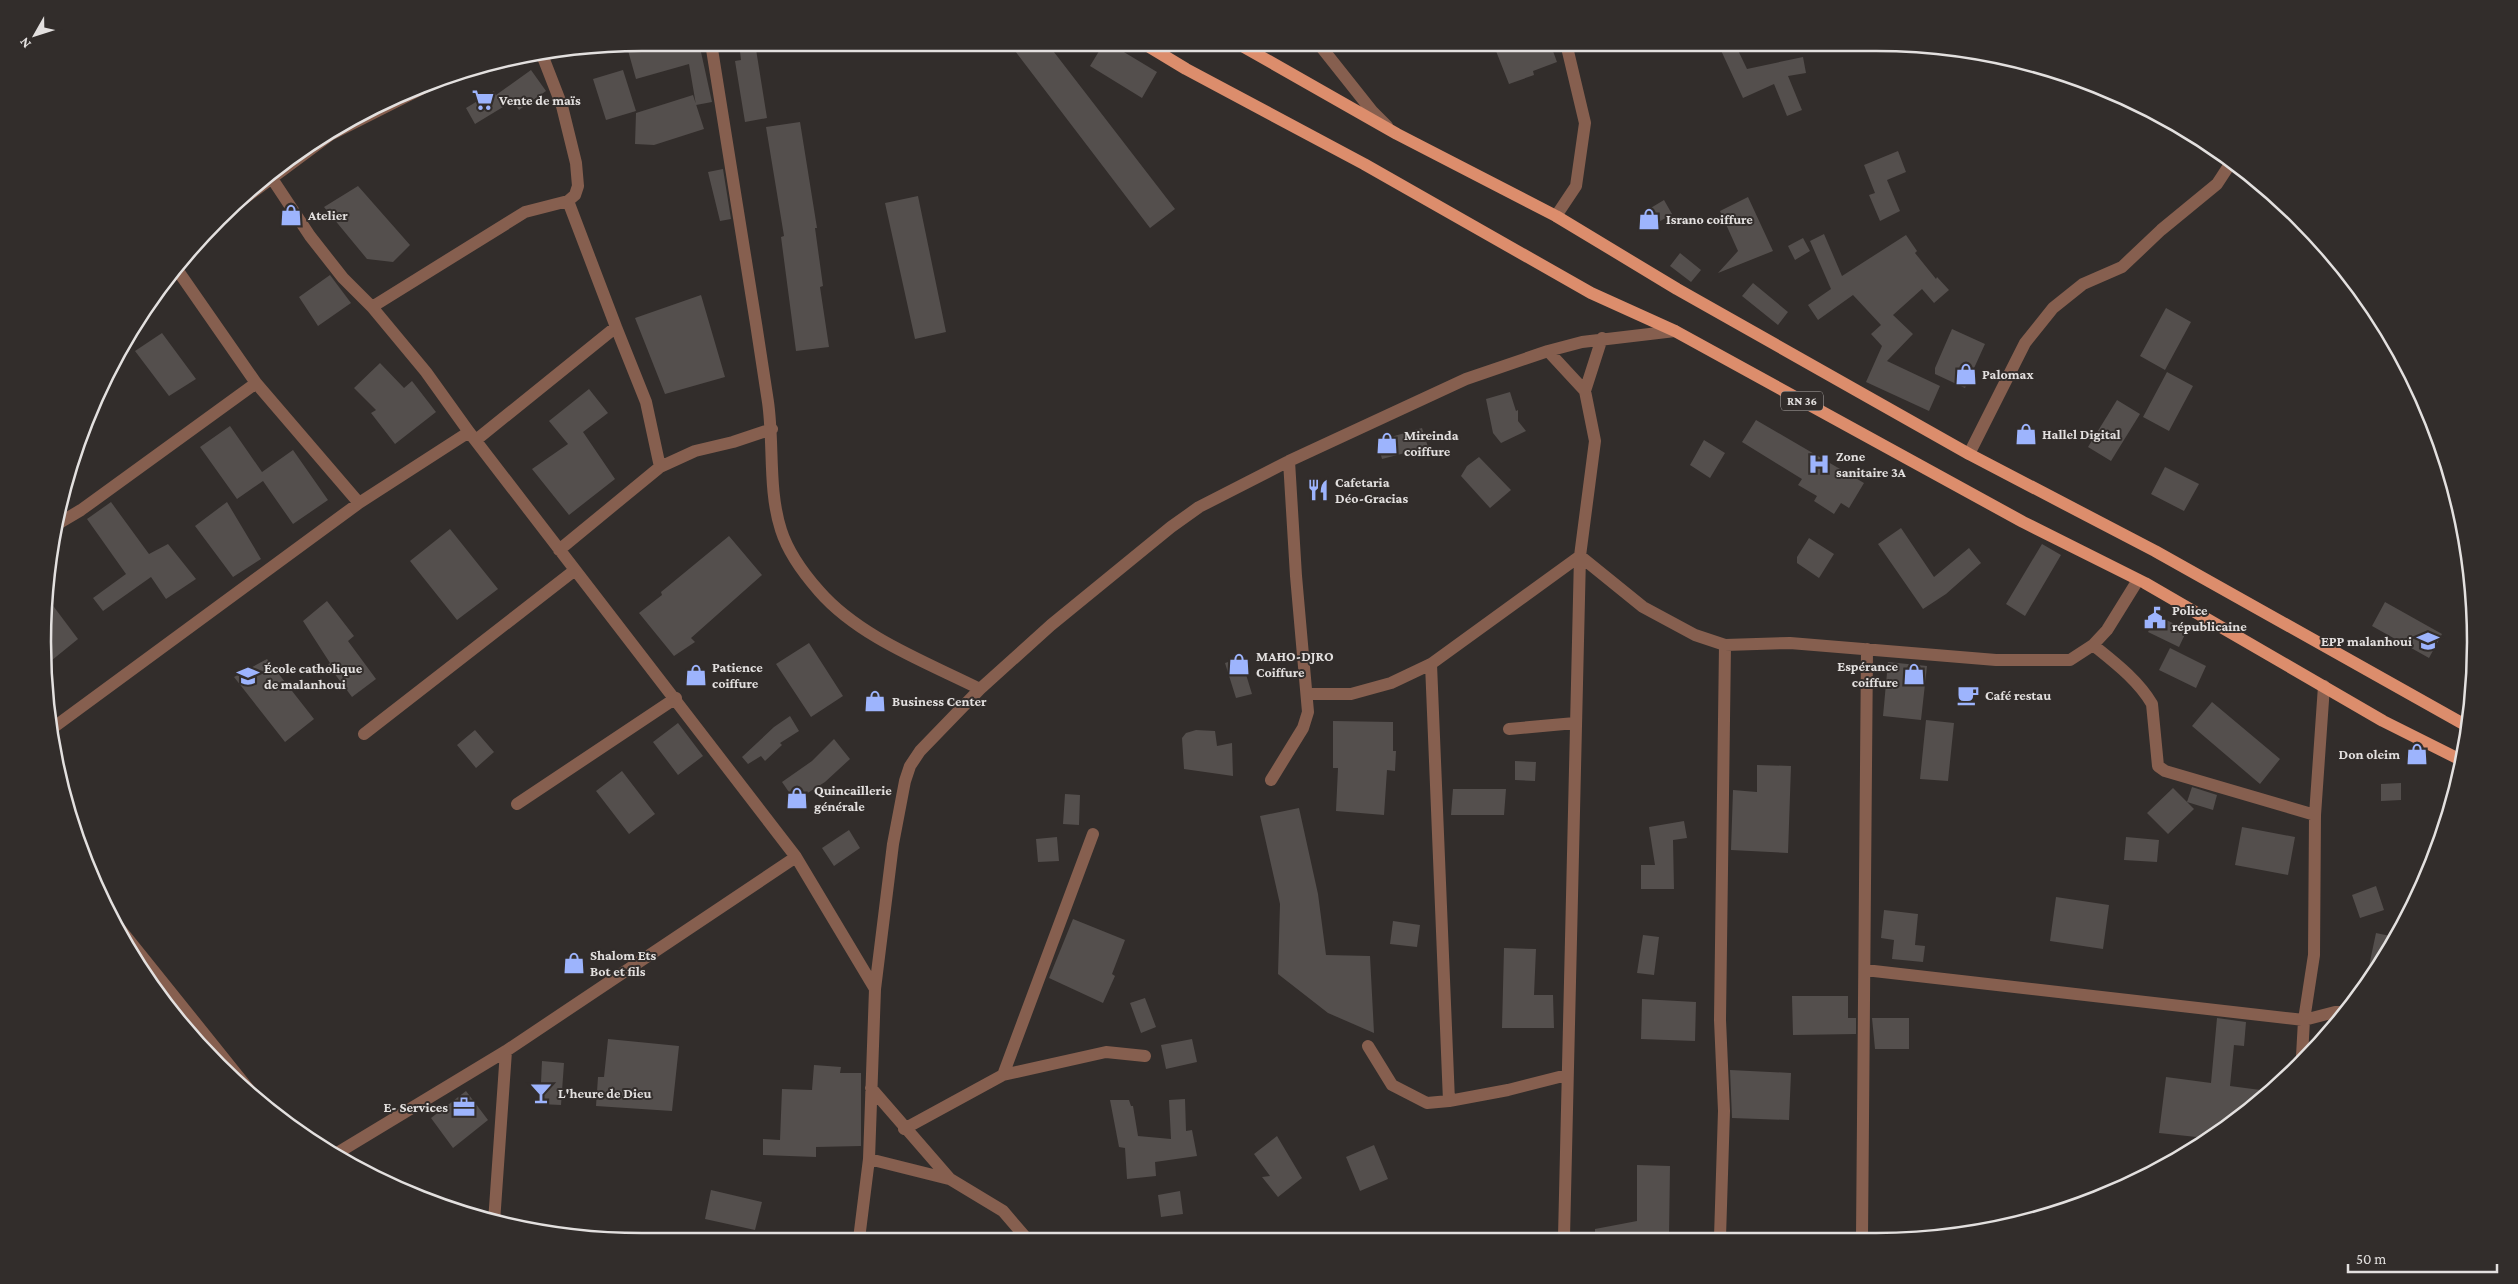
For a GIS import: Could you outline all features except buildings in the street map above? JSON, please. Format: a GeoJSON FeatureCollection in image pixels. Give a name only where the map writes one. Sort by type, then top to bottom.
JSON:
{"type":"FeatureCollection","features":[{"type":"Feature","properties":{"kind":"main road","name":"RN 36"},"geometry":{"type":"LineString","coordinates":[[1156,51],[1186,69],[1364,164],[1591,293],[1675,331],[2014,518],[2138,580],[2383,721],[2455,757]]}},
{"type":"Feature","properties":{"kind":"main road","name":"RN 36"},"geometry":{"type":"LineString","coordinates":[[1251,51],[1397,134],[1556,216],[1676,289],[1969,454],[2155,551],[2461,723]]}},
{"type":"Feature","properties":{"kind":"street"},"geometry":{"type":"LineString","coordinates":[[712,51],[772,429],[775,505],[781,532],[793,556],[819,590],[840,612],[863,629],[980,689]]}},
{"type":"Feature","properties":{"kind":"street"},"geometry":{"type":"LineString","coordinates":[[1324,51],[1372,111],[1397,134]]}},
{"type":"Feature","properties":{"kind":"street"},"geometry":{"type":"LineString","coordinates":[[1556,216],[1576,186],[1585,123],[1568,51]]}},
{"type":"Feature","properties":{"kind":"street"},"geometry":{"type":"LineString","coordinates":[[372,306],[526,212],[568,201],[575,195],[579,176],[562,106],[544,60]]}},
{"type":"Feature","properties":{"kind":"street"},"geometry":{"type":"LineString","coordinates":[[1969,454],[2006,384],[2024,343],[2052,308],[2083,284],[2122,267],[2161,230],[2217,184],[2228,167]]}},
{"type":"Feature","properties":{"kind":"street"},"geometry":{"type":"LineString","coordinates":[[273,180],[310,236],[343,278],[372,306],[426,372],[472,436],[676,698],[796,858],[875,989]]}},
{"type":"Feature","properties":{"kind":"street"},"geometry":{"type":"LineString","coordinates":[[568,201],[646,402],[660,467]]}},
{"type":"Feature","properties":{"kind":"street"},"geometry":{"type":"LineString","coordinates":[[180,274],[256,383],[359,503]]}},
{"type":"Feature","properties":{"kind":"street"},"geometry":{"type":"LineString","coordinates":[[57,725],[359,503],[472,436],[616,327]]}},
{"type":"Feature","properties":{"kind":"street"},"geometry":{"type":"LineString","coordinates":[[860,1233],[869,1159],[875,989],[893,844],[905,781],[910,766],[920,751],[980,689],[1051,625],[1171,527],[1199,507],[1289,461],[1466,379],[1548,351],[1602,338],[1675,331]]}},
{"type":"Feature","properties":{"kind":"street"},"geometry":{"type":"LineString","coordinates":[[1564,1233],[1580,556],[1595,441],[1585,391],[1602,338]]}},
{"type":"Feature","properties":{"kind":"street"},"geometry":{"type":"LineString","coordinates":[[1548,351],[1585,391]]}},
{"type":"Feature","properties":{"kind":"street"},"geometry":{"type":"LineString","coordinates":[[65,520],[81,510],[256,383]]}},
{"type":"Feature","properties":{"kind":"street"},"geometry":{"type":"LineString","coordinates":[[559,550],[660,467],[695,451],[732,442],[772,429]]}},
{"type":"Feature","properties":{"kind":"street"},"geometry":{"type":"LineString","coordinates":[[1270,780],[1303,728],[1308,712],[1296,576],[1289,461]]}},
{"type":"Feature","properties":{"kind":"street"},"geometry":{"type":"LineString","coordinates":[[1580,556],[1643,608],[1694,635],[1725,645],[1790,643],[1996,660],[2070,660],[2093,645],[2117,615],[2138,580]]}},
{"type":"Feature","properties":{"kind":"street"},"geometry":{"type":"LineString","coordinates":[[1307,694],[1351,694],[1391,683],[1431,664],[1580,556]]}},
{"type":"Feature","properties":{"kind":"street"},"geometry":{"type":"LineString","coordinates":[[364,734],[575,570]]}},
{"type":"Feature","properties":{"kind":"street"},"geometry":{"type":"LineString","coordinates":[[1720,1233],[1724,1111],[1720,1020],[1725,645]]}},
{"type":"Feature","properties":{"kind":"street"},"geometry":{"type":"LineString","coordinates":[[2093,645],[2118,665],[2147,695],[2152,704],[2158,766],[2165,771],[2315,815]]}},
{"type":"Feature","properties":{"kind":"street"},"geometry":{"type":"LineString","coordinates":[[1862,1233],[1867,648]]}},
{"type":"Feature","properties":{"kind":"street"},"geometry":{"type":"LineString","coordinates":[[1431,664],[1449,1101]]}},
{"type":"Feature","properties":{"kind":"street"},"geometry":{"type":"LineString","coordinates":[[2302,1051],[2304,1020],[2314,955],[2315,815],[2324,686]]}},
{"type":"Feature","properties":{"kind":"street"},"geometry":{"type":"LineString","coordinates":[[517,804],[676,698]]}},
{"type":"Feature","properties":{"kind":"street"},"geometry":{"type":"LineString","coordinates":[[1509,729],[1575,723]]}},
{"type":"Feature","properties":{"kind":"street"},"geometry":{"type":"LineString","coordinates":[[1003,1076],[1093,834]]}},
{"type":"Feature","properties":{"kind":"street"},"geometry":{"type":"LineString","coordinates":[[341,1150],[506,1051],[796,858]]}},
{"type":"Feature","properties":{"kind":"street"},"geometry":{"type":"LineString","coordinates":[[1865,970],[2304,1020],[2337,1012]]}},
{"type":"Feature","properties":{"kind":"street"},"geometry":{"type":"LineString","coordinates":[[166,991],[179,1009]]}},
{"type":"Feature","properties":{"kind":"street"},"geometry":{"type":"LineString","coordinates":[[1368,1046],[1392,1085],[1427,1102],[1449,1101],[1567,1075]]}},
{"type":"Feature","properties":{"kind":"street"},"geometry":{"type":"LineString","coordinates":[[495,1214],[506,1051]]}},
{"type":"Feature","properties":{"kind":"street"},"geometry":{"type":"LineString","coordinates":[[904,1129],[1003,1076],[1106,1052],[1146,1056]]}},
{"type":"Feature","properties":{"kind":"street"},"geometry":{"type":"LineString","coordinates":[[871,1088],[904,1129],[950,1179],[1003,1211],[1022,1233]]}},
{"type":"Feature","properties":{"kind":"street"},"geometry":{"type":"LineString","coordinates":[[869,1159],[950,1179]]}},
{"type":"Feature","properties":{"kind":"place","name":"Vente de maïs"},"geometry":{"type":"Point","coordinates":[483,100]}},
{"type":"Feature","properties":{"kind":"place","name":"Atelier"},"geometry":{"type":"Point","coordinates":[291,215]}},
{"type":"Feature","properties":{"kind":"place","name":"Israno coiffure"},"geometry":{"type":"Point","coordinates":[1649,219]}},
{"type":"Feature","properties":{"kind":"place","name":"Palomax"},"geometry":{"type":"Point","coordinates":[1966,374]}},
{"type":"Feature","properties":{"kind":"place","name":"Hallel Digital"},"geometry":{"type":"Point","coordinates":[2026,434]}},
{"type":"Feature","properties":{"kind":"place","name":"Mireinda coiffure"},"geometry":{"type":"Point","coordinates":[1387,443]}},
{"type":"Feature","properties":{"kind":"place","name":"Zone sanitaire 3A"},"geometry":{"type":"Point","coordinates":[1819,464]}},
{"type":"Feature","properties":{"kind":"place","name":"Cafetaria Déo-Gracias"},"geometry":{"type":"Point","coordinates":[1318,490]}},
{"type":"Feature","properties":{"kind":"place","name":"Police républicaine"},"geometry":{"type":"Point","coordinates":[2155,618]}},
{"type":"Feature","properties":{"kind":"place","name":"EPP malanhoui"},"geometry":{"type":"Point","coordinates":[2428,641]}},
{"type":"Feature","properties":{"kind":"place","name":"MAHO-DJRO Coiffure"},"geometry":{"type":"Point","coordinates":[1239,664]}},
{"type":"Feature","properties":{"kind":"place","name":"Espérance coiffure"},"geometry":{"type":"Point","coordinates":[1914,674]}},
{"type":"Feature","properties":{"kind":"place","name":"Patience coiffure"},"geometry":{"type":"Point","coordinates":[696,675]}},
{"type":"Feature","properties":{"kind":"place","name":"École catholique de malanhoui"},"geometry":{"type":"Point","coordinates":[248,676]}},
{"type":"Feature","properties":{"kind":"place","name":"Café restau"},"geometry":{"type":"Point","coordinates":[1968,695]}},
{"type":"Feature","properties":{"kind":"place","name":"Business Center"},"geometry":{"type":"Point","coordinates":[875,701]}},
{"type":"Feature","properties":{"kind":"place","name":"Don oleim"},"geometry":{"type":"Point","coordinates":[2417,754]}},
{"type":"Feature","properties":{"kind":"place","name":"Quincaillerie générale"},"geometry":{"type":"Point","coordinates":[797,798]}},
{"type":"Feature","properties":{"kind":"place","name":"Shalom Ets Bot et fils"},"geometry":{"type":"Point","coordinates":[574,963]}},
{"type":"Feature","properties":{"kind":"place","name":"L'heure de Dieu"},"geometry":{"type":"Point","coordinates":[541,1093]}},
{"type":"Feature","properties":{"kind":"place","name":"E- Services"},"geometry":{"type":"Point","coordinates":[464,1107]}}]}
